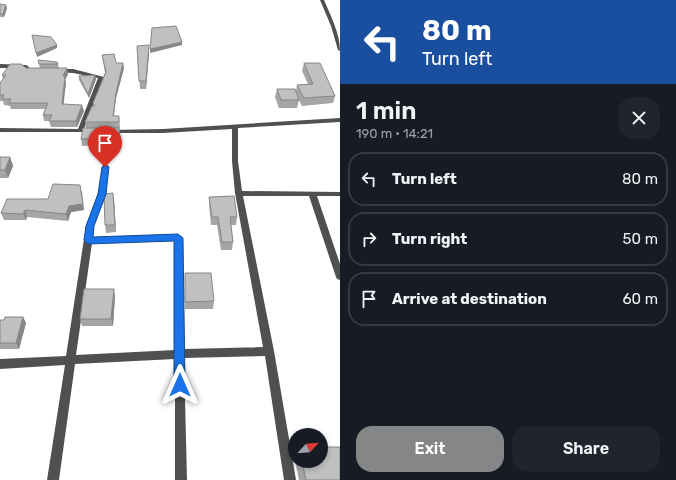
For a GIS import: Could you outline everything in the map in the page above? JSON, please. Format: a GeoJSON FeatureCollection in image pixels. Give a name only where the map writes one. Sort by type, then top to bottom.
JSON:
{"type":"FeatureCollection","features":[{"type":"Feature","properties":{"kind":"street"},"geometry":{"type":"LineString","coordinates":[[322,0],[333,26],[340,50]]}},
{"type":"Feature","properties":{"kind":"street"},"geometry":{"type":"LineString","coordinates":[[0,66],[26,67],[28,71],[43,71]]}},
{"type":"Feature","properties":{"kind":"street"},"geometry":{"type":"LineString","coordinates":[[51,71],[73,71],[101,77],[80,131]]}},
{"type":"Feature","properties":{"kind":"street"},"geometry":{"type":"LineString","coordinates":[[0,130],[163,131],[340,120]]}},
{"type":"Feature","properties":{"kind":"street"},"geometry":{"type":"LineString","coordinates":[[235,126],[235,161],[239,193],[269,351],[290,480]]}},
{"type":"Feature","properties":{"kind":"street"},"geometry":{"type":"LineString","coordinates":[[53,480],[90,226],[102,194],[105,167]]}},
{"type":"Feature","properties":{"kind":"street"},"geometry":{"type":"LineString","coordinates":[[239,193],[340,194]]}},
{"type":"Feature","properties":{"kind":"street"},"geometry":{"type":"LineString","coordinates":[[312,193],[340,277]]}},
{"type":"Feature","properties":{"kind":"street"},"geometry":{"type":"LineString","coordinates":[[88,240],[178,238],[181,480]]}},
{"type":"Feature","properties":{"kind":"street"},"geometry":{"type":"LineString","coordinates":[[0,364],[179,354],[269,351]]}},
{"type":"Feature","properties":{"kind":"building"},"geometry":{"type":"Polygon","coordinates":[[[0,4],[6,5],[3,14],[0,14],[0,4]]]}},
{"type":"Feature","properties":{"kind":"building"},"geometry":{"type":"Polygon","coordinates":[[[176,26],[182,42],[150,49],[152,28],[176,26]]]}},
{"type":"Feature","properties":{"kind":"building"},"geometry":{"type":"Polygon","coordinates":[[[32,35],[51,37],[57,45],[36,53],[32,35]]]}},
{"type":"Feature","properties":{"kind":"building"},"geometry":{"type":"Polygon","coordinates":[[[149,45],[146,81],[139,81],[137,46],[149,45]]]}},
{"type":"Feature","properties":{"kind":"building"},"geometry":{"type":"Polygon","coordinates":[[[114,54],[116,63],[123,63],[116,93],[113,116],[119,116],[119,122],[85,122],[92,106],[95,106],[93,103],[106,72],[102,55],[114,54]]]}},
{"type":"Feature","properties":{"kind":"building"},"geometry":{"type":"Polygon","coordinates":[[[38,60],[57,62],[58,64],[39,64],[38,60]]]}},
{"type":"Feature","properties":{"kind":"building"},"geometry":{"type":"Polygon","coordinates":[[[304,63],[320,63],[335,96],[304,98],[297,85],[313,84],[304,63]]]}},
{"type":"Feature","properties":{"kind":"building"},"geometry":{"type":"Polygon","coordinates":[[[10,64],[21,64],[26,68],[67,68],[63,76],[65,76],[62,104],[82,105],[76,121],[49,121],[52,115],[43,115],[48,103],[9,103],[11,99],[2,99],[4,95],[0,95],[0,83],[6,75],[2,75],[10,64]]]}},
{"type":"Feature","properties":{"kind":"building"},"geometry":{"type":"Polygon","coordinates":[[[95,75],[88,94],[79,76],[95,75]]]}},
{"type":"Feature","properties":{"kind":"building"},"geometry":{"type":"Polygon","coordinates":[[[277,89],[295,89],[299,100],[281,100],[277,89]]]}},
{"type":"Feature","properties":{"kind":"building"},"geometry":{"type":"Polygon","coordinates":[[[83,128],[119,128],[120,138],[81,139],[83,128]]]}},
{"type":"Feature","properties":{"kind":"building"},"geometry":{"type":"Polygon","coordinates":[[[0,157],[10,157],[5,170],[0,170],[0,157]]]}},
{"type":"Feature","properties":{"kind":"building"},"geometry":{"type":"Polygon","coordinates":[[[53,184],[80,185],[83,204],[69,206],[66,214],[25,210],[23,214],[1,213],[7,199],[48,199],[53,184]]]}},
{"type":"Feature","properties":{"kind":"building"},"geometry":{"type":"Polygon","coordinates":[[[113,193],[115,225],[105,225],[104,194],[113,193]]]}},
{"type":"Feature","properties":{"kind":"building"},"geometry":{"type":"Polygon","coordinates":[[[234,196],[237,217],[230,217],[233,242],[222,242],[218,217],[212,217],[209,197],[234,196]]]}},
{"type":"Feature","properties":{"kind":"building"},"geometry":{"type":"Polygon","coordinates":[[[185,273],[211,273],[214,301],[185,302],[185,273]]]}},
{"type":"Feature","properties":{"kind":"building"},"geometry":{"type":"Polygon","coordinates":[[[84,289],[114,289],[111,319],[80,319],[84,289]]]}},
{"type":"Feature","properties":{"kind":"building"},"geometry":{"type":"Polygon","coordinates":[[[5,317],[23,317],[16,343],[0,343],[0,320],[4,320],[5,317]]]}},
{"type":"Feature","properties":{"kind":"building"},"geometry":{"type":"Polygon","coordinates":[[[328,447],[340,447],[340,480],[306,480],[303,468],[328,468],[328,447]]]}},
{"type":"Feature","properties":{"kind":"route"},"geometry":{"type":"LineString","coordinates":[[105,167],[102,194],[90,226],[88,240],[178,238],[180,385]]}}]}
